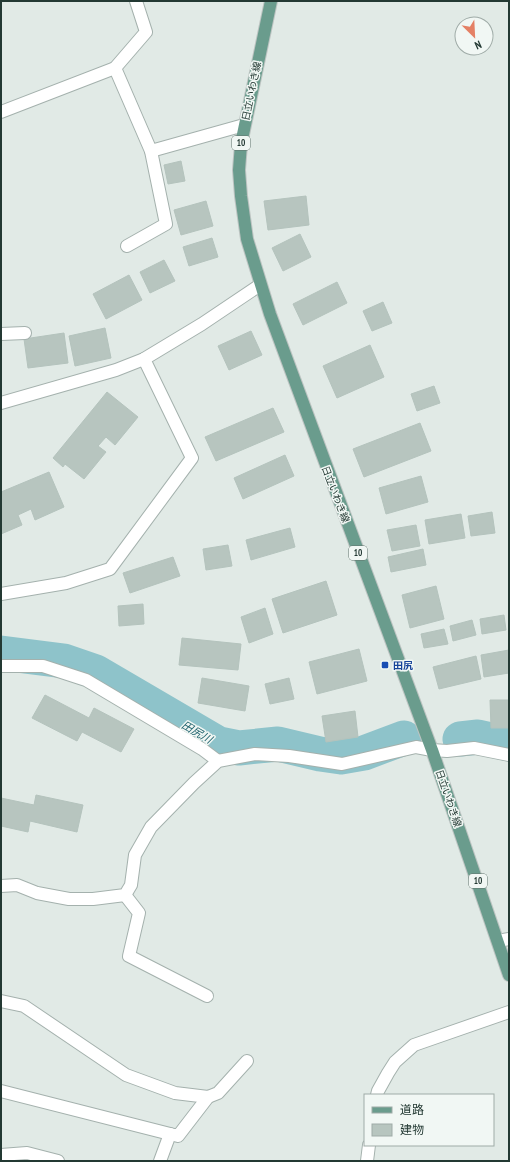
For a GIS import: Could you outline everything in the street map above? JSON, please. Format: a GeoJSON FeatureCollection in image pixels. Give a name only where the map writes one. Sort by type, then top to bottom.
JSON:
{"type":"FeatureCollection","features":[{"type":"Feature","properties":{"kind":"main road","name":"日立いわき線"},"geometry":{"type":"LineString","coordinates":[[271,1],[241,144],[239,170],[247,239],[260,285],[280,342],[503,940],[509,975]]}},
{"type":"Feature","properties":{"kind":"street"},"geometry":{"type":"LineString","coordinates":[[1,112],[114,68],[146,32],[136,1]]}},
{"type":"Feature","properties":{"kind":"street"},"geometry":{"type":"LineString","coordinates":[[114,68],[151,150],[166,224],[127,246]]}},
{"type":"Feature","properties":{"kind":"street"},"geometry":{"type":"LineString","coordinates":[[151,150],[244,125]]}},
{"type":"Feature","properties":{"kind":"street"},"geometry":{"type":"LineString","coordinates":[[1,404],[116,370],[144,359],[202,324],[260,285]]}},
{"type":"Feature","properties":{"kind":"street"},"geometry":{"type":"LineString","coordinates":[[1,334],[25,333]]}},
{"type":"Feature","properties":{"kind":"street"},"geometry":{"type":"LineString","coordinates":[[1,594],[66,583],[110,569],[192,458],[144,359]]}},
{"type":"Feature","properties":{"kind":"street"},"geometry":{"type":"LineString","coordinates":[[1,666],[43,666],[86,680],[202,749],[218,761]]}},
{"type":"Feature","properties":{"kind":"street"},"geometry":{"type":"LineString","coordinates":[[125,895],[131,885],[135,855],[151,827],[218,761],[255,754],[289,756],[342,764],[416,748],[447,751],[474,748],[509,755]]}},
{"type":"Feature","properties":{"kind":"street"},"geometry":{"type":"LineString","coordinates":[[1,886],[17,885],[37,893],[68,899],[93,900],[125,895]]}},
{"type":"Feature","properties":{"kind":"street"},"geometry":{"type":"LineString","coordinates":[[125,895],[139,913],[129,956],[208,996]]}},
{"type":"Feature","properties":{"kind":"street"},"geometry":{"type":"LineString","coordinates":[[1,1001],[24,1006],[126,1075],[175,1093],[208,1098]]}},
{"type":"Feature","properties":{"kind":"street"},"geometry":{"type":"LineString","coordinates":[[377,1094],[395,1062],[414,1045],[509,1012]]}},
{"type":"Feature","properties":{"kind":"street"},"geometry":{"type":"LineString","coordinates":[[1,1091],[178,1136],[208,1098],[218,1093],[247,1061]]}},
{"type":"Feature","properties":{"kind":"street"},"geometry":{"type":"LineString","coordinates":[[160,1161],[170,1134]]}},
{"type":"Feature","properties":{"kind":"street"},"geometry":{"type":"LineString","coordinates":[[367,1161],[369,1146]]}},
{"type":"Feature","properties":{"kind":"street"},"geometry":{"type":"LineString","coordinates":[[1,1157],[27,1153],[58,1161]]}},
{"type":"Feature","properties":{"kind":"building"},"geometry":{"type":"Polygon","coordinates":[[[181,161],[185,181],[168,184],[164,165],[181,161]]]}},
{"type":"Feature","properties":{"kind":"building"},"geometry":{"type":"Polygon","coordinates":[[[306,196],[309,225],[268,230],[264,201],[306,196]]]}},
{"type":"Feature","properties":{"kind":"building"},"geometry":{"type":"Polygon","coordinates":[[[206,201],[213,226],[181,235],[174,210],[206,201]]]}},
{"type":"Feature","properties":{"kind":"building"},"geometry":{"type":"Polygon","coordinates":[[[300,234],[311,257],[283,271],[272,248],[300,234]]]}},
{"type":"Feature","properties":{"kind":"building"},"geometry":{"type":"Polygon","coordinates":[[[212,238],[218,257],[189,266],[183,247],[212,238]]]}},
{"type":"Feature","properties":{"kind":"building"},"geometry":{"type":"Polygon","coordinates":[[[164,260],[175,281],[150,293],[140,272],[164,260]]]}},
{"type":"Feature","properties":{"kind":"building"},"geometry":{"type":"Polygon","coordinates":[[[129,275],[142,300],[106,319],[93,294],[129,275]]]}},
{"type":"Feature","properties":{"kind":"building"},"geometry":{"type":"Polygon","coordinates":[[[337,282],[347,303],[303,325],[293,304],[337,282]]]}},
{"type":"Feature","properties":{"kind":"building"},"geometry":{"type":"Polygon","coordinates":[[[383,302],[392,323],[372,331],[363,311],[383,302]]]}},
{"type":"Feature","properties":{"kind":"building"},"geometry":{"type":"Polygon","coordinates":[[[105,328],[111,358],[75,366],[69,336],[105,328]]]}},
{"type":"Feature","properties":{"kind":"building"},"geometry":{"type":"Polygon","coordinates":[[[251,331],[262,355],[229,370],[218,346],[251,331]]]}},
{"type":"Feature","properties":{"kind":"building"},"geometry":{"type":"Polygon","coordinates":[[[64,333],[68,363],[28,368],[24,339],[64,333]]]}},
{"type":"Feature","properties":{"kind":"building"},"geometry":{"type":"Polygon","coordinates":[[[370,345],[384,377],[337,398],[323,366],[370,345]]]}},
{"type":"Feature","properties":{"kind":"building"},"geometry":{"type":"Polygon","coordinates":[[[434,386],[440,403],[417,411],[411,394],[434,386]]]}},
{"type":"Feature","properties":{"kind":"building"},"geometry":{"type":"Polygon","coordinates":[[[107,392],[138,417],[115,445],[106,437],[98,446],[106,452],[84,479],[65,464],[63,467],[53,458],[107,392]]]}},
{"type":"Feature","properties":{"kind":"building"},"geometry":{"type":"Polygon","coordinates":[[[273,408],[284,432],[216,461],[205,437],[273,408]]]}},
{"type":"Feature","properties":{"kind":"building"},"geometry":{"type":"Polygon","coordinates":[[[420,423],[431,451],[364,477],[353,449],[420,423]]]}},
{"type":"Feature","properties":{"kind":"building"},"geometry":{"type":"Polygon","coordinates":[[[285,455],[294,476],[243,499],[234,478],[285,455]]]}},
{"type":"Feature","properties":{"kind":"building"},"geometry":{"type":"Polygon","coordinates":[[[49,472],[64,507],[35,520],[31,509],[18,515],[22,525],[1,534],[1,492],[49,472]]]}},
{"type":"Feature","properties":{"kind":"building"},"geometry":{"type":"Polygon","coordinates":[[[421,476],[428,502],[386,514],[379,488],[421,476]]]}},
{"type":"Feature","properties":{"kind":"building"},"geometry":{"type":"Polygon","coordinates":[[[492,512],[495,533],[471,536],[468,516],[492,512]]]}},
{"type":"Feature","properties":{"kind":"building"},"geometry":{"type":"Polygon","coordinates":[[[461,514],[465,538],[429,544],[425,520],[461,514]]]}},
{"type":"Feature","properties":{"kind":"building"},"geometry":{"type":"Polygon","coordinates":[[[416,525],[420,546],[392,551],[387,530],[416,525]]]}},
{"type":"Feature","properties":{"kind":"building"},"geometry":{"type":"Polygon","coordinates":[[[290,528],[295,547],[251,560],[246,540],[290,528]]]}},
{"type":"Feature","properties":{"kind":"building"},"geometry":{"type":"Polygon","coordinates":[[[228,545],[232,566],[206,570],[203,549],[228,545]]]}},
{"type":"Feature","properties":{"kind":"building"},"geometry":{"type":"Polygon","coordinates":[[[423,549],[426,565],[391,572],[388,557],[423,549]]]}},
{"type":"Feature","properties":{"kind":"building"},"geometry":{"type":"Polygon","coordinates":[[[173,557],[180,576],[130,593],[123,573],[173,557]]]}},
{"type":"Feature","properties":{"kind":"building"},"geometry":{"type":"Polygon","coordinates":[[[326,581],[337,615],[283,633],[272,599],[326,581]]]}},
{"type":"Feature","properties":{"kind":"building"},"geometry":{"type":"Polygon","coordinates":[[[436,586],[444,619],[410,628],[402,595],[436,586]]]}},
{"type":"Feature","properties":{"kind":"building"},"geometry":{"type":"Polygon","coordinates":[[[143,604],[144,624],[119,626],[118,606],[143,604]]]}},
{"type":"Feature","properties":{"kind":"building"},"geometry":{"type":"Polygon","coordinates":[[[265,608],[273,634],[249,643],[241,617],[265,608]]]}},
{"type":"Feature","properties":{"kind":"building"},"geometry":{"type":"Polygon","coordinates":[[[504,615],[506,630],[482,634],[480,619],[504,615]]]}},
{"type":"Feature","properties":{"kind":"building"},"geometry":{"type":"Polygon","coordinates":[[[472,620],[476,635],[453,641],[450,626],[472,620]]]}},
{"type":"Feature","properties":{"kind":"building"},"geometry":{"type":"Polygon","coordinates":[[[444,629],[448,644],[424,648],[421,634],[444,629]]]}},
{"type":"Feature","properties":{"kind":"building"},"geometry":{"type":"Polygon","coordinates":[[[182,638],[241,644],[238,670],[179,665],[182,638]]]}},
{"type":"Feature","properties":{"kind":"building"},"geometry":{"type":"Polygon","coordinates":[[[359,649],[367,681],[317,694],[309,662],[359,649]]]}},
{"type":"Feature","properties":{"kind":"building"},"geometry":{"type":"Polygon","coordinates":[[[509,650],[509,673],[484,677],[481,655],[509,650]]]}},
{"type":"Feature","properties":{"kind":"building"},"geometry":{"type":"Polygon","coordinates":[[[476,656],[481,679],[439,689],[433,667],[476,656]]]}},
{"type":"Feature","properties":{"kind":"building"},"geometry":{"type":"Polygon","coordinates":[[[202,678],[249,686],[245,711],[198,703],[202,678]]]}},
{"type":"Feature","properties":{"kind":"building"},"geometry":{"type":"Polygon","coordinates":[[[289,678],[294,699],[270,704],[265,684],[289,678]]]}},
{"type":"Feature","properties":{"kind":"building"},"geometry":{"type":"Polygon","coordinates":[[[45,695],[89,718],[94,708],[134,729],[121,752],[82,732],[77,741],[32,718],[45,695]]]}},
{"type":"Feature","properties":{"kind":"building"},"geometry":{"type":"Polygon","coordinates":[[[490,700],[509,700],[509,728],[491,728],[490,700]]]}},
{"type":"Feature","properties":{"kind":"building"},"geometry":{"type":"Polygon","coordinates":[[[355,711],[358,737],[326,742],[322,716],[355,711]]]}},
{"type":"Feature","properties":{"kind":"building"},"geometry":{"type":"Polygon","coordinates":[[[36,795],[83,805],[77,832],[30,821],[28,832],[1,826],[1,798],[34,805],[36,795]]]}},
{"type":"Feature","properties":{"kind":"waterway","name":"田尻川"},"geometry":{"type":"LineString","coordinates":[[1,653],[64,661],[96,672],[219,744],[239,748],[278,744],[320,754],[341,757],[364,753],[404,738]]}},
{"type":"Feature","properties":{"kind":"waterway","name":"田尻川"},"geometry":{"type":"LineString","coordinates":[[460,739],[478,737],[509,744]]}},
{"type":"Feature","properties":{"kind":"place","name":"田尻"},"geometry":{"type":"Point","coordinates":[385,665]}}]}
